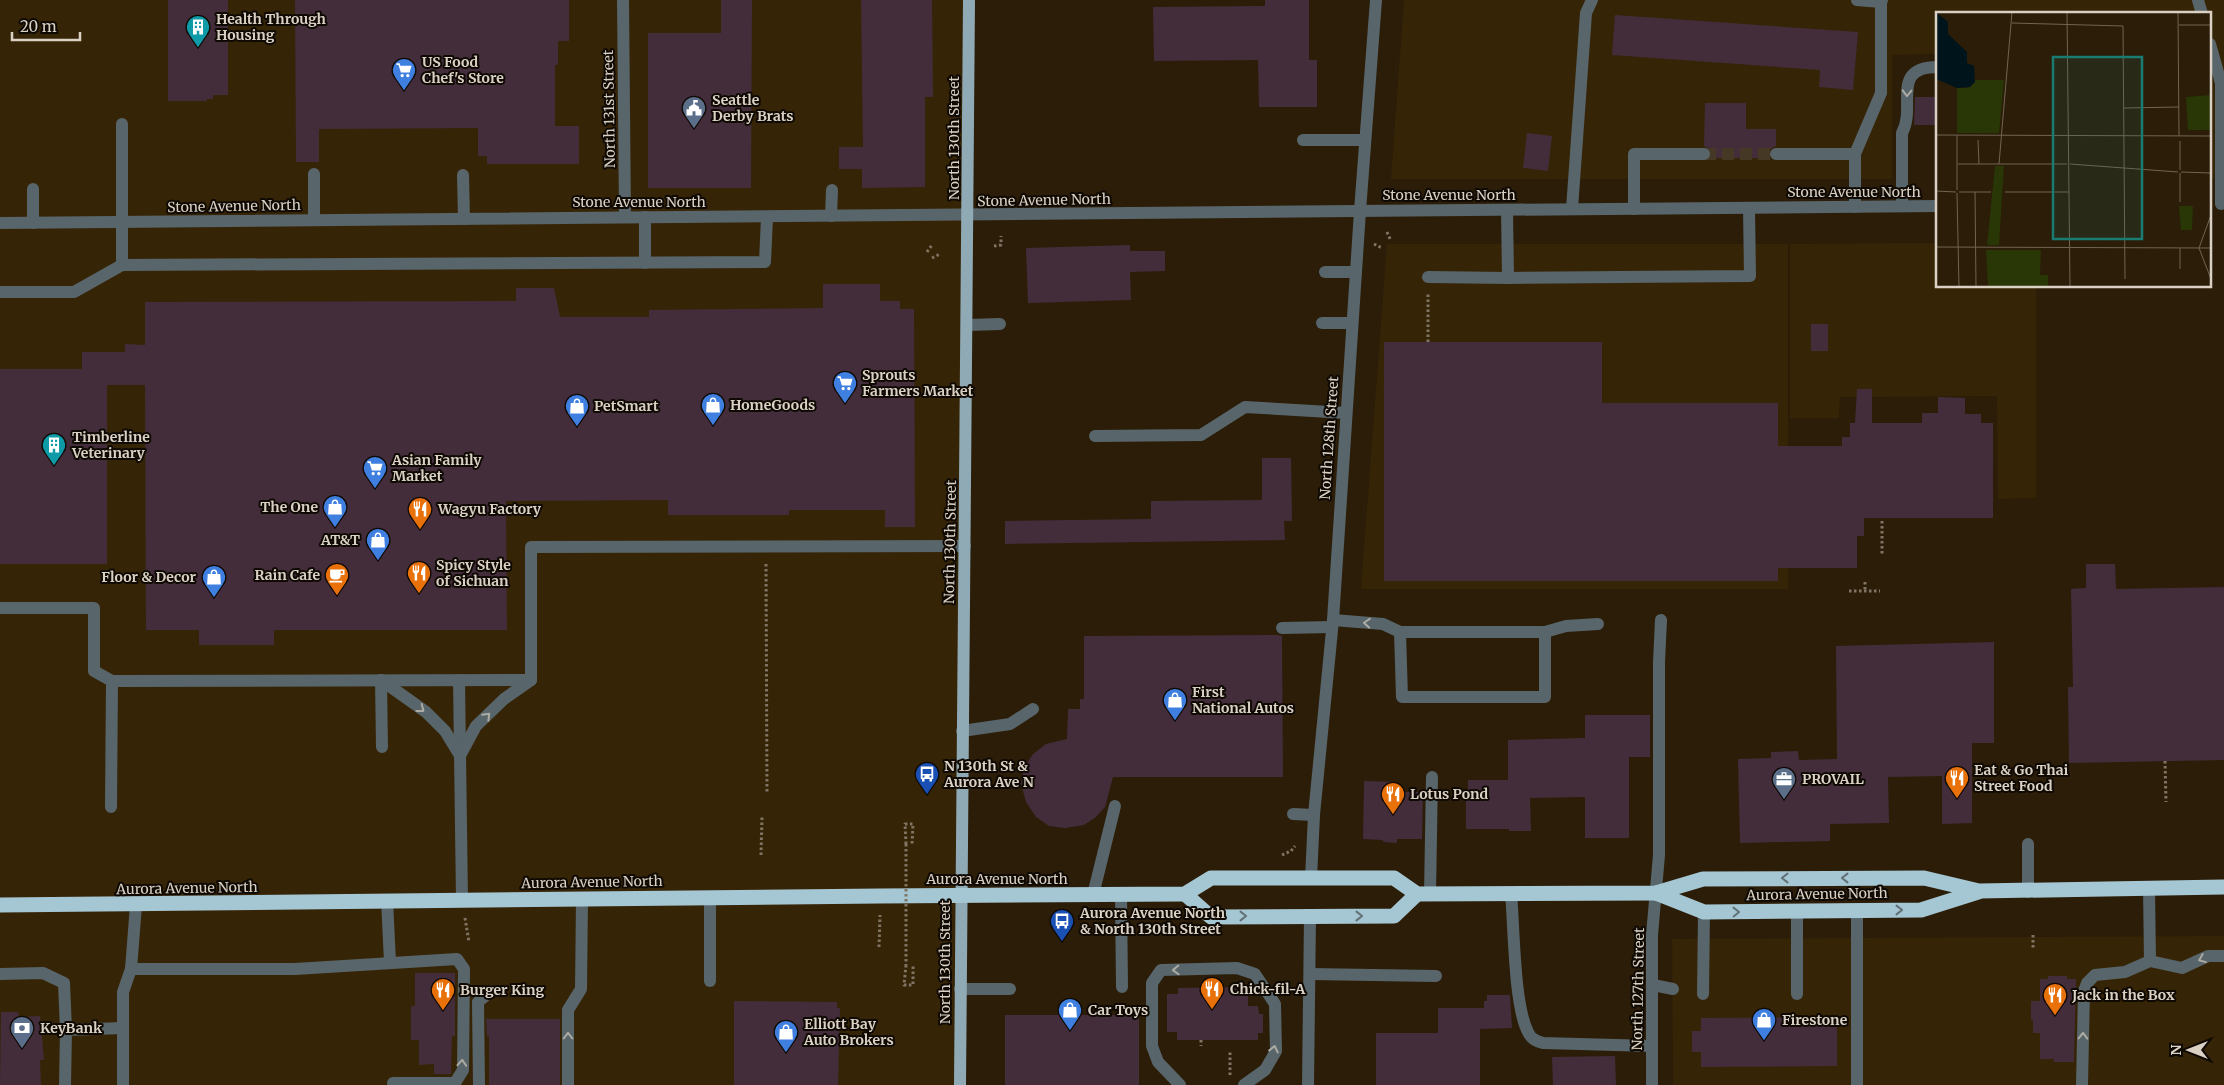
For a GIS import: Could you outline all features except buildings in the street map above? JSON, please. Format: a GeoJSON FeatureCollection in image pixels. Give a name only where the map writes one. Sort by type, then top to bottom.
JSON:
{"type":"FeatureCollection","features":[{"type":"Feature","properties":{"kind":"highway","name":"Aurora Avenue North"},"geometry":{"type":"LineString","coordinates":[[0,905],[1184,894],[1212,878],[1394,878],[1424,894],[1656,893],[1703,879],[1924,878],[1980,891],[2028,892],[2224,887]]}},
{"type":"Feature","properties":{"kind":"highway","name":"Aurora Avenue North"},"geometry":{"type":"LineString","coordinates":[[1656,893],[1704,912],[1922,910],[1980,891]]}},
{"type":"Feature","properties":{"kind":"highway"},"geometry":{"type":"LineString","coordinates":[[1184,894],[1212,916],[1394,916],[1424,894]]}},
{"type":"Feature","properties":{"kind":"main road","name":"North 130th Street"},"geometry":{"type":"LineString","coordinates":[[960,1085],[962,731],[969,216],[969,0]]}},
{"type":"Feature","properties":{"kind":"street","name":"North 131st Street"},"geometry":{"type":"LineString","coordinates":[[623,0],[625,217]]}},
{"type":"Feature","properties":{"kind":"street","name":"North 128th Street"},"geometry":{"type":"LineString","coordinates":[[1310,878],[1332,624],[1376,0]]}},
{"type":"Feature","properties":{"kind":"street"},"geometry":{"type":"LineString","coordinates":[[1572,209],[1586,13],[1592,0]]}},
{"type":"Feature","properties":{"kind":"street"},"geometry":{"type":"LineString","coordinates":[[1855,207],[1855,154],[1881,92],[1881,1],[1857,0]]}},
{"type":"Feature","properties":{"kind":"street"},"geometry":{"type":"LineString","coordinates":[[2212,51],[2221,83],[2218,204]]}},
{"type":"Feature","properties":{"kind":"street"},"geometry":{"type":"LineString","coordinates":[[1902,206],[1902,133],[1907,125],[1907,87],[1910,76],[1917,69],[1925,66],[1936,66]]}},
{"type":"Feature","properties":{"kind":"street"},"geometry":{"type":"LineString","coordinates":[[122,124],[122,265]]}},
{"type":"Feature","properties":{"kind":"street"},"geometry":{"type":"LineString","coordinates":[[1304,140],[1365,140]]}},
{"type":"Feature","properties":{"kind":"street"},"geometry":{"type":"LineString","coordinates":[[1634,209],[1634,154],[1704,154]]}},
{"type":"Feature","properties":{"kind":"street"},"geometry":{"type":"LineString","coordinates":[[1776,154],[1855,154]]}},
{"type":"Feature","properties":{"kind":"street"},"geometry":{"type":"LineString","coordinates":[[314,174],[314,220]]}},
{"type":"Feature","properties":{"kind":"street"},"geometry":{"type":"LineString","coordinates":[[463,175],[464,219]]}},
{"type":"Feature","properties":{"kind":"street"},"geometry":{"type":"LineString","coordinates":[[33,189],[33,223]]}},
{"type":"Feature","properties":{"kind":"street"},"geometry":{"type":"LineString","coordinates":[[831,216],[832,190]]}},
{"type":"Feature","properties":{"kind":"street","name":"Stone Avenue North"},"geometry":{"type":"LineString","coordinates":[[0,223],[969,216],[1936,206]]}},
{"type":"Feature","properties":{"kind":"street"},"geometry":{"type":"LineString","coordinates":[[1428,278],[1750,276],[1749,208]]}},
{"type":"Feature","properties":{"kind":"street"},"geometry":{"type":"LineString","coordinates":[[1507,210],[1508,278]]}},
{"type":"Feature","properties":{"kind":"street"},"geometry":{"type":"LineString","coordinates":[[645,217],[645,263]]}},
{"type":"Feature","properties":{"kind":"street"},"geometry":{"type":"LineString","coordinates":[[0,292],[74,292],[122,265],[765,262],[766,217]]}},
{"type":"Feature","properties":{"kind":"street"},"geometry":{"type":"LineString","coordinates":[[1325,272],[1356,272]]}},
{"type":"Feature","properties":{"kind":"street"},"geometry":{"type":"LineString","coordinates":[[1322,323],[1352,323]]}},
{"type":"Feature","properties":{"kind":"street"},"geometry":{"type":"LineString","coordinates":[[968,325],[1000,324]]}},
{"type":"Feature","properties":{"kind":"street"},"geometry":{"type":"LineString","coordinates":[[1095,436],[1201,435],[1246,407],[1346,414]]}},
{"type":"Feature","properties":{"kind":"street"},"geometry":{"type":"LineString","coordinates":[[531,680],[531,547],[965,546]]}},
{"type":"Feature","properties":{"kind":"street"},"geometry":{"type":"LineString","coordinates":[[0,608],[94,608],[94,670],[112,681],[531,680]]}},
{"type":"Feature","properties":{"kind":"street","name":"North 127th Street"},"geometry":{"type":"LineString","coordinates":[[1652,1085],[1652,935],[1659,855],[1660,620]]}},
{"type":"Feature","properties":{"kind":"street"},"geometry":{"type":"LineString","coordinates":[[1282,628],[1332,624],[1384,624],[1400,632],[1545,632],[1566,626],[1598,624]]}},
{"type":"Feature","properties":{"kind":"street"},"geometry":{"type":"LineString","coordinates":[[1400,632],[1402,697],[1545,697],[1545,632]]}},
{"type":"Feature","properties":{"kind":"street"},"geometry":{"type":"LineString","coordinates":[[381,680],[426,712],[445,731],[460,756]]}},
{"type":"Feature","properties":{"kind":"street"},"geometry":{"type":"LineString","coordinates":[[381,680],[382,747]]}},
{"type":"Feature","properties":{"kind":"street"},"geometry":{"type":"LineString","coordinates":[[459,680],[462,900]]}},
{"type":"Feature","properties":{"kind":"street"},"geometry":{"type":"LineString","coordinates":[[460,756],[476,726],[504,699],[531,680]]}},
{"type":"Feature","properties":{"kind":"street"},"geometry":{"type":"LineString","coordinates":[[112,681],[112,806]]}},
{"type":"Feature","properties":{"kind":"street"},"geometry":{"type":"LineString","coordinates":[[962,731],[1010,724],[1034,709]]}},
{"type":"Feature","properties":{"kind":"street"},"geometry":{"type":"LineString","coordinates":[[1424,894],[1432,777]]}},
{"type":"Feature","properties":{"kind":"street"},"geometry":{"type":"LineString","coordinates":[[1093,895],[1115,806]]}},
{"type":"Feature","properties":{"kind":"street"},"geometry":{"type":"LineString","coordinates":[[1293,814],[1314,815]]}},
{"type":"Feature","properties":{"kind":"street"},"geometry":{"type":"LineString","coordinates":[[2028,844],[2028,892]]}},
{"type":"Feature","properties":{"kind":"street"},"geometry":{"type":"LineString","coordinates":[[2149,888],[2150,961]]}},
{"type":"Feature","properties":{"kind":"street"},"geometry":{"type":"LineString","coordinates":[[1511,893],[1520,1003],[1528,1033],[1534,1040],[1543,1043],[1652,1046]]}},
{"type":"Feature","properties":{"kind":"street"},"geometry":{"type":"LineString","coordinates":[[1121,894],[1122,987]]}},
{"type":"Feature","properties":{"kind":"street"},"geometry":{"type":"LineString","coordinates":[[710,897],[710,981]]}},
{"type":"Feature","properties":{"kind":"street"},"geometry":{"type":"LineString","coordinates":[[568,1085],[568,1010],[582,989],[582,899]]}},
{"type":"Feature","properties":{"kind":"street"},"geometry":{"type":"LineString","coordinates":[[387,900],[390,962]]}},
{"type":"Feature","properties":{"kind":"street"},"geometry":{"type":"LineString","coordinates":[[123,1085],[123,992],[131,969],[136,905]]}},
{"type":"Feature","properties":{"kind":"street"},"geometry":{"type":"LineString","coordinates":[[1857,910],[1857,1085]]}},
{"type":"Feature","properties":{"kind":"street"},"geometry":{"type":"LineString","coordinates":[[1797,911],[1797,994]]}},
{"type":"Feature","properties":{"kind":"street"},"geometry":{"type":"LineString","coordinates":[[1703,994],[1704,912]]}},
{"type":"Feature","properties":{"kind":"street"},"geometry":{"type":"LineString","coordinates":[[1308,1085],[1310,916]]}},
{"type":"Feature","properties":{"kind":"street"},"geometry":{"type":"LineString","coordinates":[[2082,1085],[2084,991],[2087,983],[2095,975],[2124,972],[2150,961],[2182,968],[2208,956],[2224,956]]}},
{"type":"Feature","properties":{"kind":"street"},"geometry":{"type":"LineString","coordinates":[[131,969],[295,969],[457,959],[464,969],[463,1070],[455,1083],[393,1083]]}},
{"type":"Feature","properties":{"kind":"street"},"geometry":{"type":"LineString","coordinates":[[1180,1085],[1158,1062],[1152,1046],[1152,983],[1161,970],[1237,968],[1255,974],[1275,1004],[1276,1051],[1265,1070],[1244,1085]]}},
{"type":"Feature","properties":{"kind":"street"},"geometry":{"type":"LineString","coordinates":[[0,974],[43,973],[64,983],[66,1030],[65,1085]]}},
{"type":"Feature","properties":{"kind":"street"},"geometry":{"type":"LineString","coordinates":[[1310,974],[1436,976]]}},
{"type":"Feature","properties":{"kind":"street"},"geometry":{"type":"LineString","coordinates":[[1653,985],[1673,989]]}},
{"type":"Feature","properties":{"kind":"street"},"geometry":{"type":"LineString","coordinates":[[960,989],[1010,989]]}},
{"type":"Feature","properties":{"kind":"street"},"geometry":{"type":"LineString","coordinates":[[479,1085],[478,1002],[491,991]]}},
{"type":"Feature","properties":{"kind":"street"},"geometry":{"type":"LineString","coordinates":[[66,1030],[123,1028]]}},
{"type":"Feature","properties":{"kind":"path"},"geometry":{"type":"LineString","coordinates":[[1387,232],[1391,241]]}},
{"type":"Feature","properties":{"kind":"path"},"geometry":{"type":"LineString","coordinates":[[994,246],[1001,245],[1001,236]]}},
{"type":"Feature","properties":{"kind":"path"},"geometry":{"type":"LineString","coordinates":[[1374,244],[1382,248]]}},
{"type":"Feature","properties":{"kind":"path"},"geometry":{"type":"LineString","coordinates":[[927,252],[932,245]]}},
{"type":"Feature","properties":{"kind":"path"},"geometry":{"type":"LineString","coordinates":[[932,258],[940,254]]}},
{"type":"Feature","properties":{"kind":"path"},"geometry":{"type":"LineString","coordinates":[[1428,278],[1428,342]]}},
{"type":"Feature","properties":{"kind":"path"},"geometry":{"type":"LineString","coordinates":[[1882,521],[1882,555]]}},
{"type":"Feature","properties":{"kind":"path"},"geometry":{"type":"LineString","coordinates":[[766,564],[766,792]]}},
{"type":"Feature","properties":{"kind":"path"},"geometry":{"type":"LineString","coordinates":[[1865,582],[1865,591]]}},
{"type":"Feature","properties":{"kind":"path"},"geometry":{"type":"LineString","coordinates":[[1849,591],[1880,591]]}},
{"type":"Feature","properties":{"kind":"path"},"geometry":{"type":"LineString","coordinates":[[2165,761],[2166,802]]}},
{"type":"Feature","properties":{"kind":"path"},"geometry":{"type":"LineString","coordinates":[[761,855],[762,817]]}},
{"type":"Feature","properties":{"kind":"path"},"geometry":{"type":"LineString","coordinates":[[912,844],[913,824],[905,824],[906,965],[904,985],[913,985],[913,966]]}},
{"type":"Feature","properties":{"kind":"path"},"geometry":{"type":"LineString","coordinates":[[880,896],[880,946]]}},
{"type":"Feature","properties":{"kind":"path"},"geometry":{"type":"LineString","coordinates":[[2033,935],[2033,949]]}},
{"type":"Feature","properties":{"kind":"path"},"geometry":{"type":"LineString","coordinates":[[1201,1040],[1201,1046]]}},
{"type":"Feature","properties":{"kind":"path"},"geometry":{"type":"LineString","coordinates":[[1230,1050],[1230,1070]]}},
{"type":"Feature","properties":{"kind":"shaded area"},"geometry":{"type":"Polygon","coordinates":[[[0,0],[969,0],[960,1085],[0,1085],[0,0]]]}},
{"type":"Feature","properties":{"kind":"shaded area"},"geometry":{"type":"Polygon","coordinates":[[[1404,0],[2224,0],[2224,179],[2212,179],[2212,12],[1936,12],[1936,54],[1892,55],[1892,179],[1391,179],[1404,0]]]}},
{"type":"Feature","properties":{"kind":"shaded area"},"geometry":{"type":"Polygon","coordinates":[[[1936,243],[1936,288],[2036,288],[2036,498],[1998,499],[1997,396],[1840,397],[1839,418],[1790,418],[1790,244],[1936,243]]]}},
{"type":"Feature","properties":{"kind":"shaded area"},"geometry":{"type":"Polygon","coordinates":[[[1387,244],[1788,244],[1788,589],[1361,589],[1387,244]]]}},
{"type":"Feature","properties":{"kind":"shaded area"},"geometry":{"type":"Polygon","coordinates":[[[2224,936],[2224,1085],[1673,1085],[1672,939],[2224,936]]]}},
{"type":"Feature","properties":{"kind":"tunnel"},"geometry":{"type":"LineString","coordinates":[[1704,154],[1776,154]]}},
{"type":"Feature","properties":{"kind":"place","name":"Health Through Housing"},"geometry":{"type":"Point","coordinates":[198,48]}},
{"type":"Feature","properties":{"kind":"place","name":"US Food Chef's Store"},"geometry":{"type":"Point","coordinates":[404,91]}},
{"type":"Feature","properties":{"kind":"place","name":"Seattle Derby Brats"},"geometry":{"type":"Point","coordinates":[694,129]}},
{"type":"Feature","properties":{"kind":"place","name":"Sprouts Farmers Market"},"geometry":{"type":"Point","coordinates":[845,404]}},
{"type":"Feature","properties":{"kind":"place","name":"HomeGoods"},"geometry":{"type":"Point","coordinates":[713,426]}},
{"type":"Feature","properties":{"kind":"place","name":"PetSmart"},"geometry":{"type":"Point","coordinates":[577,427]}},
{"type":"Feature","properties":{"kind":"place","name":"Timberline Veterinary"},"geometry":{"type":"Point","coordinates":[54,466]}},
{"type":"Feature","properties":{"kind":"place","name":"Asian Family Market"},"geometry":{"type":"Point","coordinates":[375,489]}},
{"type":"Feature","properties":{"kind":"place","name":"The One"},"geometry":{"type":"Point","coordinates":[335,528]}},
{"type":"Feature","properties":{"kind":"place","name":"Wagyu Factory"},"geometry":{"type":"Point","coordinates":[420,530]}},
{"type":"Feature","properties":{"kind":"place","name":"AT&T"},"geometry":{"type":"Point","coordinates":[378,561]}},
{"type":"Feature","properties":{"kind":"place","name":"Spicy Style of Sichuan"},"geometry":{"type":"Point","coordinates":[419,594]}},
{"type":"Feature","properties":{"kind":"place","name":"Rain Cafe"},"geometry":{"type":"Point","coordinates":[337,596]}},
{"type":"Feature","properties":{"kind":"place","name":"Floor & Decor"},"geometry":{"type":"Point","coordinates":[214,598]}},
{"type":"Feature","properties":{"kind":"place","name":"First National Autos"},"geometry":{"type":"Point","coordinates":[1175,721]}},
{"type":"Feature","properties":{"kind":"place","name":"N 130th St & Aurora Ave N"},"geometry":{"type":"Point","coordinates":[927,795]}},
{"type":"Feature","properties":{"kind":"place","name":"Eat & Go Thai Street Food"},"geometry":{"type":"Point","coordinates":[1957,799]}},
{"type":"Feature","properties":{"kind":"place","name":"PROVAIL"},"geometry":{"type":"Point","coordinates":[1784,800]}},
{"type":"Feature","properties":{"kind":"place","name":"Lotus Pond"},"geometry":{"type":"Point","coordinates":[1393,815]}},
{"type":"Feature","properties":{"kind":"place","name":"Aurora Avenue North & North 130th Street"},"geometry":{"type":"Point","coordinates":[1062,942]}},
{"type":"Feature","properties":{"kind":"place","name":"Chick-fil-A"},"geometry":{"type":"Point","coordinates":[1212,1010]}},
{"type":"Feature","properties":{"kind":"place","name":"Burger King"},"geometry":{"type":"Point","coordinates":[443,1011]}},
{"type":"Feature","properties":{"kind":"place","name":"Jack in the Box"},"geometry":{"type":"Point","coordinates":[2055,1016]}},
{"type":"Feature","properties":{"kind":"place","name":"Car Toys"},"geometry":{"type":"Point","coordinates":[1070,1031]}},
{"type":"Feature","properties":{"kind":"place","name":"Firestone"},"geometry":{"type":"Point","coordinates":[1764,1041]}},
{"type":"Feature","properties":{"kind":"place","name":"KeyBank"},"geometry":{"type":"Point","coordinates":[22,1049]}},
{"type":"Feature","properties":{"kind":"place","name":"Elliott Bay Auto Brokers"},"geometry":{"type":"Point","coordinates":[786,1053]}}]}
